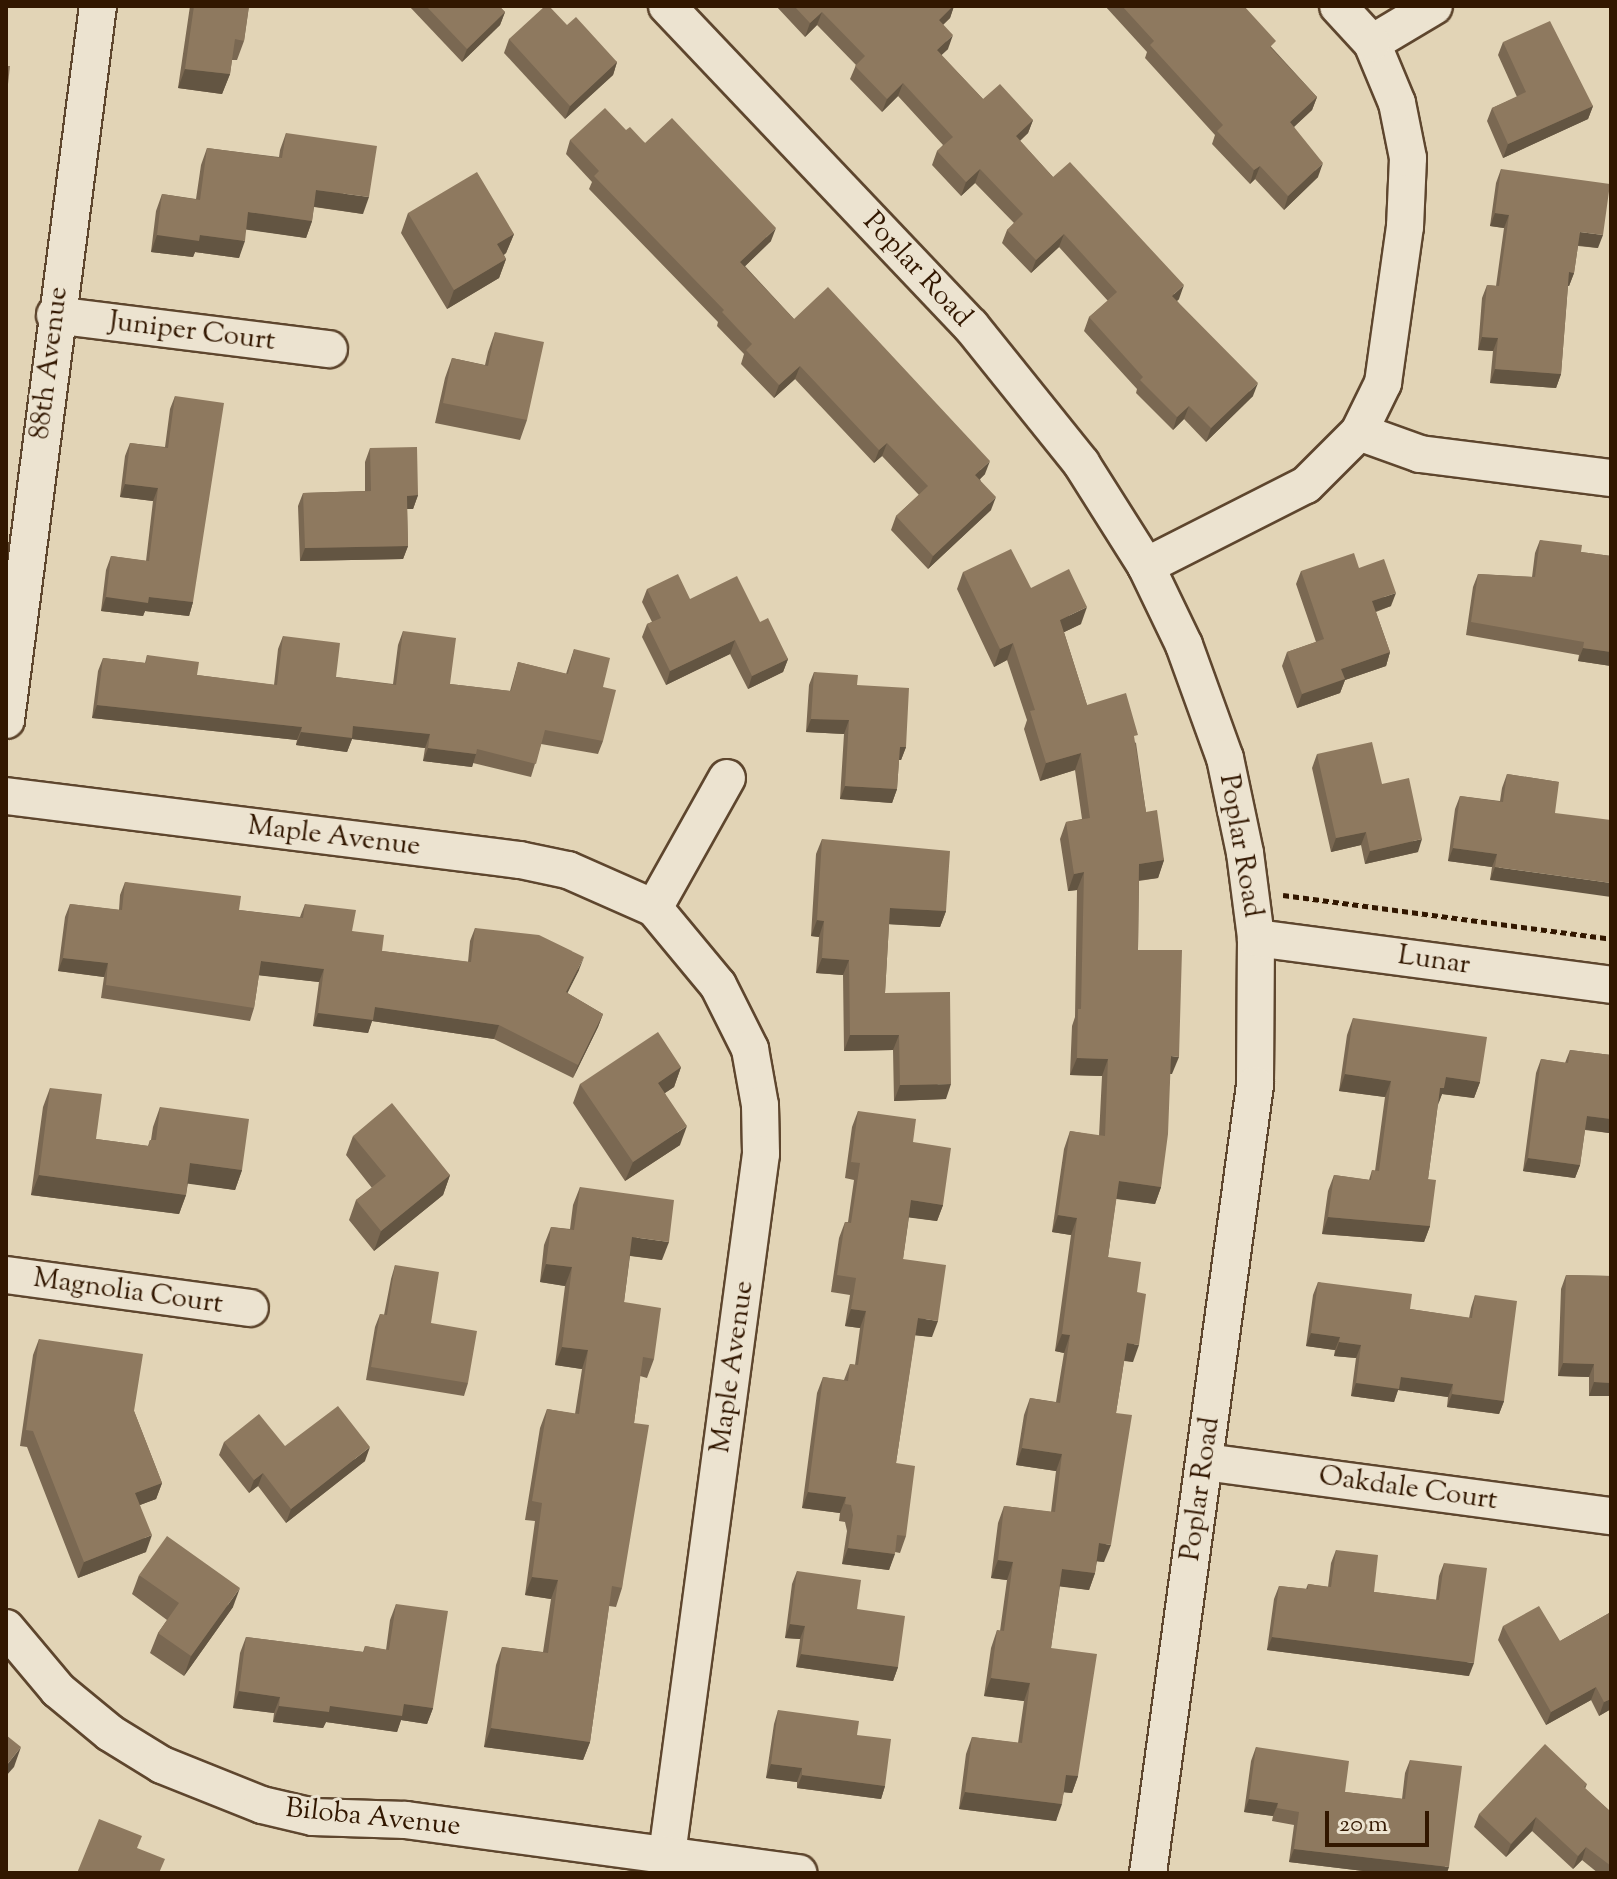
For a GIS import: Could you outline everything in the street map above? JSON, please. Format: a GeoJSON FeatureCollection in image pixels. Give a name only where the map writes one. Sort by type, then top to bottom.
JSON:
{"type":"FeatureCollection","features":[{"type":"Feature","properties":{"kind":"street","name":"88th Avenue"},"geometry":{"type":"LineString","coordinates":[[6,720],[55,315],[98,6]]}},
{"type":"Feature","properties":{"kind":"street","name":"Poplar Road"},"geometry":{"type":"LineString","coordinates":[[667,6],[971,326],[1081,463],[1146,566],[1184,645],[1225,758],[1251,891],[1256,938],[1255,1085],[1148,1873]]}},
{"type":"Feature","properties":{"kind":"street"},"geometry":{"type":"LineString","coordinates":[[1146,566],[1306,485],[1359,432],[1383,383],[1391,345],[1408,182],[1405,132],[1397,103],[1372,43],[1338,6]]}},
{"type":"Feature","properties":{"kind":"street"},"geometry":{"type":"LineString","coordinates":[[1372,43],[1434,6]]}},
{"type":"Feature","properties":{"kind":"street","name":"Juniper Court"},"geometry":{"type":"LineString","coordinates":[[55,315],[329,349]]}},
{"type":"Feature","properties":{"kind":"street"},"geometry":{"type":"LineString","coordinates":[[1359,432],[1420,454],[1611,478]]}},
{"type":"Feature","properties":{"kind":"street"},"geometry":{"type":"LineString","coordinates":[[654,908],[727,778]]}},
{"type":"Feature","properties":{"kind":"street","name":"Maple Avenue"},"geometry":{"type":"LineString","coordinates":[[6,796],[520,860],[568,870],[654,908],[718,985],[737,1018],[757,1077],[761,1142],[667,1855]]}},
{"type":"Feature","properties":{"kind":"street","name":"Lunar"},"geometry":{"type":"LineString","coordinates":[[1256,938],[1611,985]]}},
{"type":"Feature","properties":{"kind":"street","name":"Magnolia Court"},"geometry":{"type":"LineString","coordinates":[[6,1275],[250,1308]]}},
{"type":"Feature","properties":{"kind":"street","name":"Oakdale Court"},"geometry":{"type":"LineString","coordinates":[[1205,1462],[1611,1516]]}},
{"type":"Feature","properties":{"kind":"street","name":"Biloba Avenue"},"geometry":{"type":"LineString","coordinates":[[6,1628],[58,1690],[110,1733],[162,1765],[262,1805],[313,1817],[406,1820],[798,1873]]}},
{"type":"Feature","properties":{"kind":"path"},"geometry":{"type":"LineString","coordinates":[[1251,891],[1611,939]]}},
{"type":"Feature","properties":{"kind":"building"},"geometry":{"type":"Polygon","coordinates":[[[194,6],[249,6],[244,41],[235,39],[230,74],[185,69],[194,6]]]}},
{"type":"Feature","properties":{"kind":"building"},"geometry":{"type":"Polygon","coordinates":[[[426,6],[499,6],[505,12],[467,49],[426,6]]]}},
{"type":"Feature","properties":{"kind":"building"},"geometry":{"type":"Polygon","coordinates":[[[545,6],[549,6],[567,25],[576,17],[617,62],[570,106],[509,39],[545,6]]]}},
{"type":"Feature","properties":{"kind":"building"},"geometry":{"type":"Polygon","coordinates":[[[794,6],[953,6],[939,20],[953,35],[937,50],[983,99],[1000,84],[1033,120],[1016,136],[1053,177],[1070,162],[1184,285],[1172,296],[1258,383],[1211,428],[1189,406],[1177,417],[1140,380],[1143,377],[1089,317],[1117,292],[1064,234],[1036,260],[1007,230],[1023,214],[980,169],[966,182],[937,151],[953,137],[903,83],[887,99],[855,66],[865,56],[822,12],[810,23],[794,6]]]}},
{"type":"Feature","properties":{"kind":"building"},"geometry":{"type":"Polygon","coordinates":[[[1122,6],[1244,6],[1276,41],[1270,47],[1317,97],[1290,122],[1323,163],[1288,196],[1260,166],[1254,170],[1217,131],[1223,125],[1150,45],[1154,41],[1122,6]]]}},
{"type":"Feature","properties":{"kind":"building"},"geometry":{"type":"Polygon","coordinates":[[[1550,21],[1593,106],[1508,144],[1492,108],[1526,92],[1503,42],[1550,21]]]}},
{"type":"Feature","properties":{"kind":"building"},"geometry":{"type":"Polygon","coordinates":[[[6,66],[10,66],[6,102],[6,66]]]}},
{"type":"Feature","properties":{"kind":"building"},"geometry":{"type":"Polygon","coordinates":[[[605,108],[626,130],[630,127],[645,143],[672,118],[776,228],[740,262],[794,319],[828,287],[990,461],[975,475],[996,497],[933,556],[896,516],[928,486],[887,443],[879,450],[800,366],[779,385],[746,350],[752,344],[722,312],[724,310],[594,176],[599,171],[570,140],[605,108]]]}},
{"type":"Feature","properties":{"kind":"building"},"geometry":{"type":"Polygon","coordinates":[[[286,133],[377,146],[369,197],[316,190],[312,221],[248,212],[245,241],[200,235],[199,241],[157,235],[162,194],[200,200],[207,148],[282,158],[286,133]]]}},
{"type":"Feature","properties":{"kind":"building"},"geometry":{"type":"Polygon","coordinates":[[[1501,169],[1610,184],[1603,235],[1580,232],[1574,273],[1569,272],[1561,374],[1495,369],[1498,338],[1482,337],[1487,285],[1499,286],[1509,215],[1495,213],[1501,169]]]}},
{"type":"Feature","properties":{"kind":"building"},"geometry":{"type":"Polygon","coordinates":[[[477,172],[514,234],[497,244],[506,259],[454,290],[408,213],[477,172]]]}},
{"type":"Feature","properties":{"kind":"building"},"geometry":{"type":"Polygon","coordinates":[[[495,332],[544,342],[527,420],[443,403],[452,358],[488,366],[495,332]]]}},
{"type":"Feature","properties":{"kind":"building"},"geometry":{"type":"Polygon","coordinates":[[[175,396],[224,403],[193,602],[149,597],[148,603],[106,597],[111,556],[149,561],[158,488],[125,484],[130,443],[168,448],[175,396]]]}},
{"type":"Feature","properties":{"kind":"building"},"geometry":{"type":"Polygon","coordinates":[[[417,447],[418,495],[407,496],[408,546],[305,548],[303,493],[371,491],[370,448],[417,447]]]}},
{"type":"Feature","properties":{"kind":"building"},"geometry":{"type":"Polygon","coordinates":[[[1540,540],[1582,545],[1581,552],[1611,556],[1611,652],[1583,648],[1584,642],[1471,622],[1478,574],[1535,577],[1540,540]]]}},
{"type":"Feature","properties":{"kind":"building"},"geometry":{"type":"Polygon","coordinates":[[[1011,549],[1031,588],[1069,569],[1087,607],[1060,620],[1087,705],[1126,693],[1138,735],[1134,736],[1146,812],[1157,810],[1164,860],[1139,864],[1138,950],[1182,950],[1179,1057],[1171,1056],[1168,1134],[1161,1187],[1119,1181],[1108,1257],[1141,1262],[1137,1292],[1146,1294],[1139,1345],[1127,1343],[1116,1413],[1132,1415],[1111,1545],[1099,1543],[1095,1573],[1062,1569],[1051,1648],[1097,1654],[1078,1776],[1066,1775],[1062,1804],[965,1792],[972,1737],[1022,1743],[1030,1683],[991,1678],[997,1630],[1004,1631],[1013,1562],[998,1560],[1004,1506],[1055,1512],[1062,1454],[1022,1448],[1030,1398],[1060,1403],[1070,1335],[1062,1334],[1077,1218],[1058,1215],[1070,1131],[1105,1136],[1108,1059],[1077,1058],[1084,872],[1074,874],[1066,822],[1090,818],[1081,753],[1046,763],[1030,711],[1035,710],[1013,643],[1000,649],[963,572],[1011,549]]]}},
{"type":"Feature","properties":{"kind":"building"},"geometry":{"type":"Polygon","coordinates":[[[1354,553],[1359,568],[1384,559],[1396,593],[1372,601],[1390,652],[1341,669],[1345,679],[1302,694],[1287,652],[1324,639],[1301,571],[1354,553]]]}},
{"type":"Feature","properties":{"kind":"building"},"geometry":{"type":"Polygon","coordinates":[[[678,574],[690,599],[737,576],[760,622],[768,618],[788,659],[752,676],[735,640],[670,671],[647,624],[661,618],[647,589],[678,574]]]}},
{"type":"Feature","properties":{"kind":"building"},"geometry":{"type":"Polygon","coordinates":[[[403,631],[456,638],[450,684],[511,691],[518,662],[568,674],[574,649],[610,658],[603,687],[616,690],[603,741],[545,730],[536,764],[477,749],[476,754],[428,748],[430,734],[353,726],[352,738],[301,732],[302,727],[97,705],[103,658],[146,663],[147,655],[199,662],[197,675],[277,685],[283,636],[340,643],[336,677],[396,685],[403,631]]]}},
{"type":"Feature","properties":{"kind":"building"},"geometry":{"type":"Polygon","coordinates":[[[814,672],[858,675],[857,685],[909,688],[906,747],[900,747],[897,789],[845,786],[849,720],[811,719],[814,672]]]}},
{"type":"Feature","properties":{"kind":"building"},"geometry":{"type":"Polygon","coordinates":[[[1372,742],[1382,784],[1409,778],[1422,839],[1370,851],[1366,832],[1336,838],[1317,754],[1372,742]]]}},
{"type":"Feature","properties":{"kind":"building"},"geometry":{"type":"Polygon","coordinates":[[[1507,774],[1559,782],[1555,813],[1611,820],[1611,883],[1495,867],[1497,854],[1453,848],[1460,796],[1503,802],[1507,774]]]}},
{"type":"Feature","properties":{"kind":"building"},"geometry":{"type":"Polygon","coordinates":[[[822,839],[950,851],[946,911],[890,908],[885,993],[950,992],[951,1084],[900,1085],[899,1035],[850,1035],[849,960],[822,958],[824,921],[817,920],[822,839]]]}},
{"type":"Feature","properties":{"kind":"building"},"geometry":{"type":"Polygon","coordinates":[[[125,882],[241,896],[239,910],[303,918],[305,904],[356,910],[352,931],[384,935],[382,951],[471,962],[475,928],[539,935],[584,957],[566,992],[603,1014],[578,1065],[499,1025],[375,1007],[373,1020],[318,1013],[324,969],[261,961],[254,1008],[106,985],[108,963],[63,958],[70,904],[122,910],[125,882]]]}},
{"type":"Feature","properties":{"kind":"building"},"geometry":{"type":"Polygon","coordinates":[[[1353,1018],[1487,1037],[1480,1082],[1446,1077],[1444,1088],[1440,1088],[1428,1179],[1436,1180],[1430,1226],[1328,1217],[1334,1175],[1371,1180],[1372,1170],[1379,1171],[1391,1081],[1345,1074],[1353,1018]]]}},
{"type":"Feature","properties":{"kind":"building"},"geometry":{"type":"Polygon","coordinates":[[[658,1032],[681,1067],[658,1083],[687,1126],[633,1162],[580,1084],[658,1032]]]}},
{"type":"Feature","properties":{"kind":"building"},"geometry":{"type":"Polygon","coordinates":[[[1570,1050],[1611,1055],[1611,1119],[1587,1116],[1580,1165],[1528,1158],[1541,1059],[1568,1063],[1570,1050]]]}},
{"type":"Feature","properties":{"kind":"building"},"geometry":{"type":"Polygon","coordinates":[[[50,1088],[102,1094],[96,1139],[149,1146],[150,1140],[156,1140],[160,1107],[249,1119],[242,1170],[190,1163],[186,1195],[39,1175],[50,1088]]]}},
{"type":"Feature","properties":{"kind":"building"},"geometry":{"type":"Polygon","coordinates":[[[392,1103],[450,1175],[381,1231],[356,1200],[386,1176],[353,1136],[392,1103]]]}},
{"type":"Feature","properties":{"kind":"building"},"geometry":{"type":"Polygon","coordinates":[[[858,1111],[916,1119],[913,1142],[951,1148],[943,1205],[911,1200],[903,1259],[946,1265],[938,1321],[918,1318],[896,1463],[915,1466],[906,1536],[897,1535],[895,1554],[848,1548],[853,1515],[851,1505],[845,1504],[846,1497],[808,1492],[823,1377],[848,1381],[850,1364],[858,1365],[866,1311],[851,1309],[856,1278],[837,1275],[845,1222],[851,1223],[860,1163],[851,1162],[858,1111]]]}},
{"type":"Feature","properties":{"kind":"building"},"geometry":{"type":"Polygon","coordinates":[[[580,1187],[674,1200],[669,1242],[632,1237],[624,1302],[661,1308],[654,1359],[643,1357],[634,1423],[649,1425],[622,1588],[612,1586],[590,1742],[491,1728],[502,1647],[548,1653],[558,1580],[532,1577],[542,1503],[532,1501],[547,1409],[579,1414],[588,1350],[562,1347],[572,1267],[546,1264],[551,1227],[574,1230],[580,1187]]]}},
{"type":"Feature","properties":{"kind":"building"},"geometry":{"type":"Polygon","coordinates":[[[395,1265],[439,1272],[431,1323],[477,1331],[468,1383],[371,1367],[380,1314],[387,1315],[395,1265]]]}},
{"type":"Feature","properties":{"kind":"building"},"geometry":{"type":"Polygon","coordinates":[[[1566,1275],[1611,1276],[1611,1383],[1594,1382],[1594,1364],[1563,1363],[1566,1275]]]}},
{"type":"Feature","properties":{"kind":"building"},"geometry":{"type":"Polygon","coordinates":[[[1318,1282],[1412,1294],[1410,1309],[1472,1318],[1475,1295],[1517,1301],[1504,1401],[1452,1394],[1453,1384],[1401,1377],[1399,1389],[1356,1383],[1361,1345],[1339,1342],[1340,1337],[1311,1333],[1318,1282]]]}},
{"type":"Feature","properties":{"kind":"building"},"geometry":{"type":"Polygon","coordinates":[[[39,1339],[143,1354],[134,1411],[162,1483],[135,1493],[152,1535],[84,1562],[33,1431],[26,1430],[39,1339]]]}},
{"type":"Feature","properties":{"kind":"building"},"geometry":{"type":"Polygon","coordinates":[[[338,1406],[370,1447],[291,1509],[263,1473],[254,1480],[224,1442],[259,1414],[285,1446],[338,1406]]]}},
{"type":"Feature","properties":{"kind":"building"},"geometry":{"type":"Polygon","coordinates":[[[167,1536],[240,1588],[191,1656],[158,1633],[179,1603],[139,1575],[167,1536]]]}},
{"type":"Feature","properties":{"kind":"building"},"geometry":{"type":"Polygon","coordinates":[[[1336,1550],[1378,1555],[1374,1592],[1439,1600],[1444,1563],[1487,1568],[1474,1663],[1272,1637],[1279,1586],[1308,1589],[1308,1584],[1331,1587],[1336,1550]]]}},
{"type":"Feature","properties":{"kind":"building"},"geometry":{"type":"Polygon","coordinates":[[[797,1571],[861,1580],[857,1609],[905,1616],[898,1667],[801,1654],[805,1626],[790,1624],[797,1571]]]}},
{"type":"Feature","properties":{"kind":"building"},"geometry":{"type":"Polygon","coordinates":[[[396,1604],[448,1611],[433,1708],[404,1704],[402,1716],[330,1706],[329,1712],[279,1706],[280,1697],[239,1691],[246,1637],[364,1652],[365,1646],[389,1650],[396,1604]]]}},
{"type":"Feature","properties":{"kind":"building"},"geometry":{"type":"Polygon","coordinates":[[[1539,1606],[1560,1641],[1611,1612],[1611,1699],[1604,1702],[1596,1687],[1551,1712],[1503,1626],[1539,1606]]]}},
{"type":"Feature","properties":{"kind":"building"},"geometry":{"type":"Polygon","coordinates":[[[778,1710],[859,1721],[857,1735],[891,1739],[885,1786],[802,1775],[802,1768],[771,1764],[778,1710]]]}},
{"type":"Feature","properties":{"kind":"building"},"geometry":{"type":"Polygon","coordinates":[[[6,1735],[21,1747],[6,1766],[6,1735]]]}},
{"type":"Feature","properties":{"kind":"building"},"geometry":{"type":"Polygon","coordinates":[[[1545,1744],[1611,1812],[1611,1866],[1586,1847],[1578,1856],[1536,1817],[1511,1844],[1479,1814],[1545,1744]]]}},
{"type":"Feature","properties":{"kind":"building"},"geometry":{"type":"Polygon","coordinates":[[[1256,1747],[1349,1761],[1345,1792],[1405,1799],[1410,1760],[1462,1766],[1449,1867],[1294,1849],[1299,1812],[1277,1808],[1278,1803],[1249,1799],[1256,1747]]]}},
{"type":"Feature","properties":{"kind":"building"},"geometry":{"type":"Polygon","coordinates":[[[99,1819],[142,1836],[137,1848],[165,1859],[159,1873],[77,1873],[99,1819]]]}}]}
